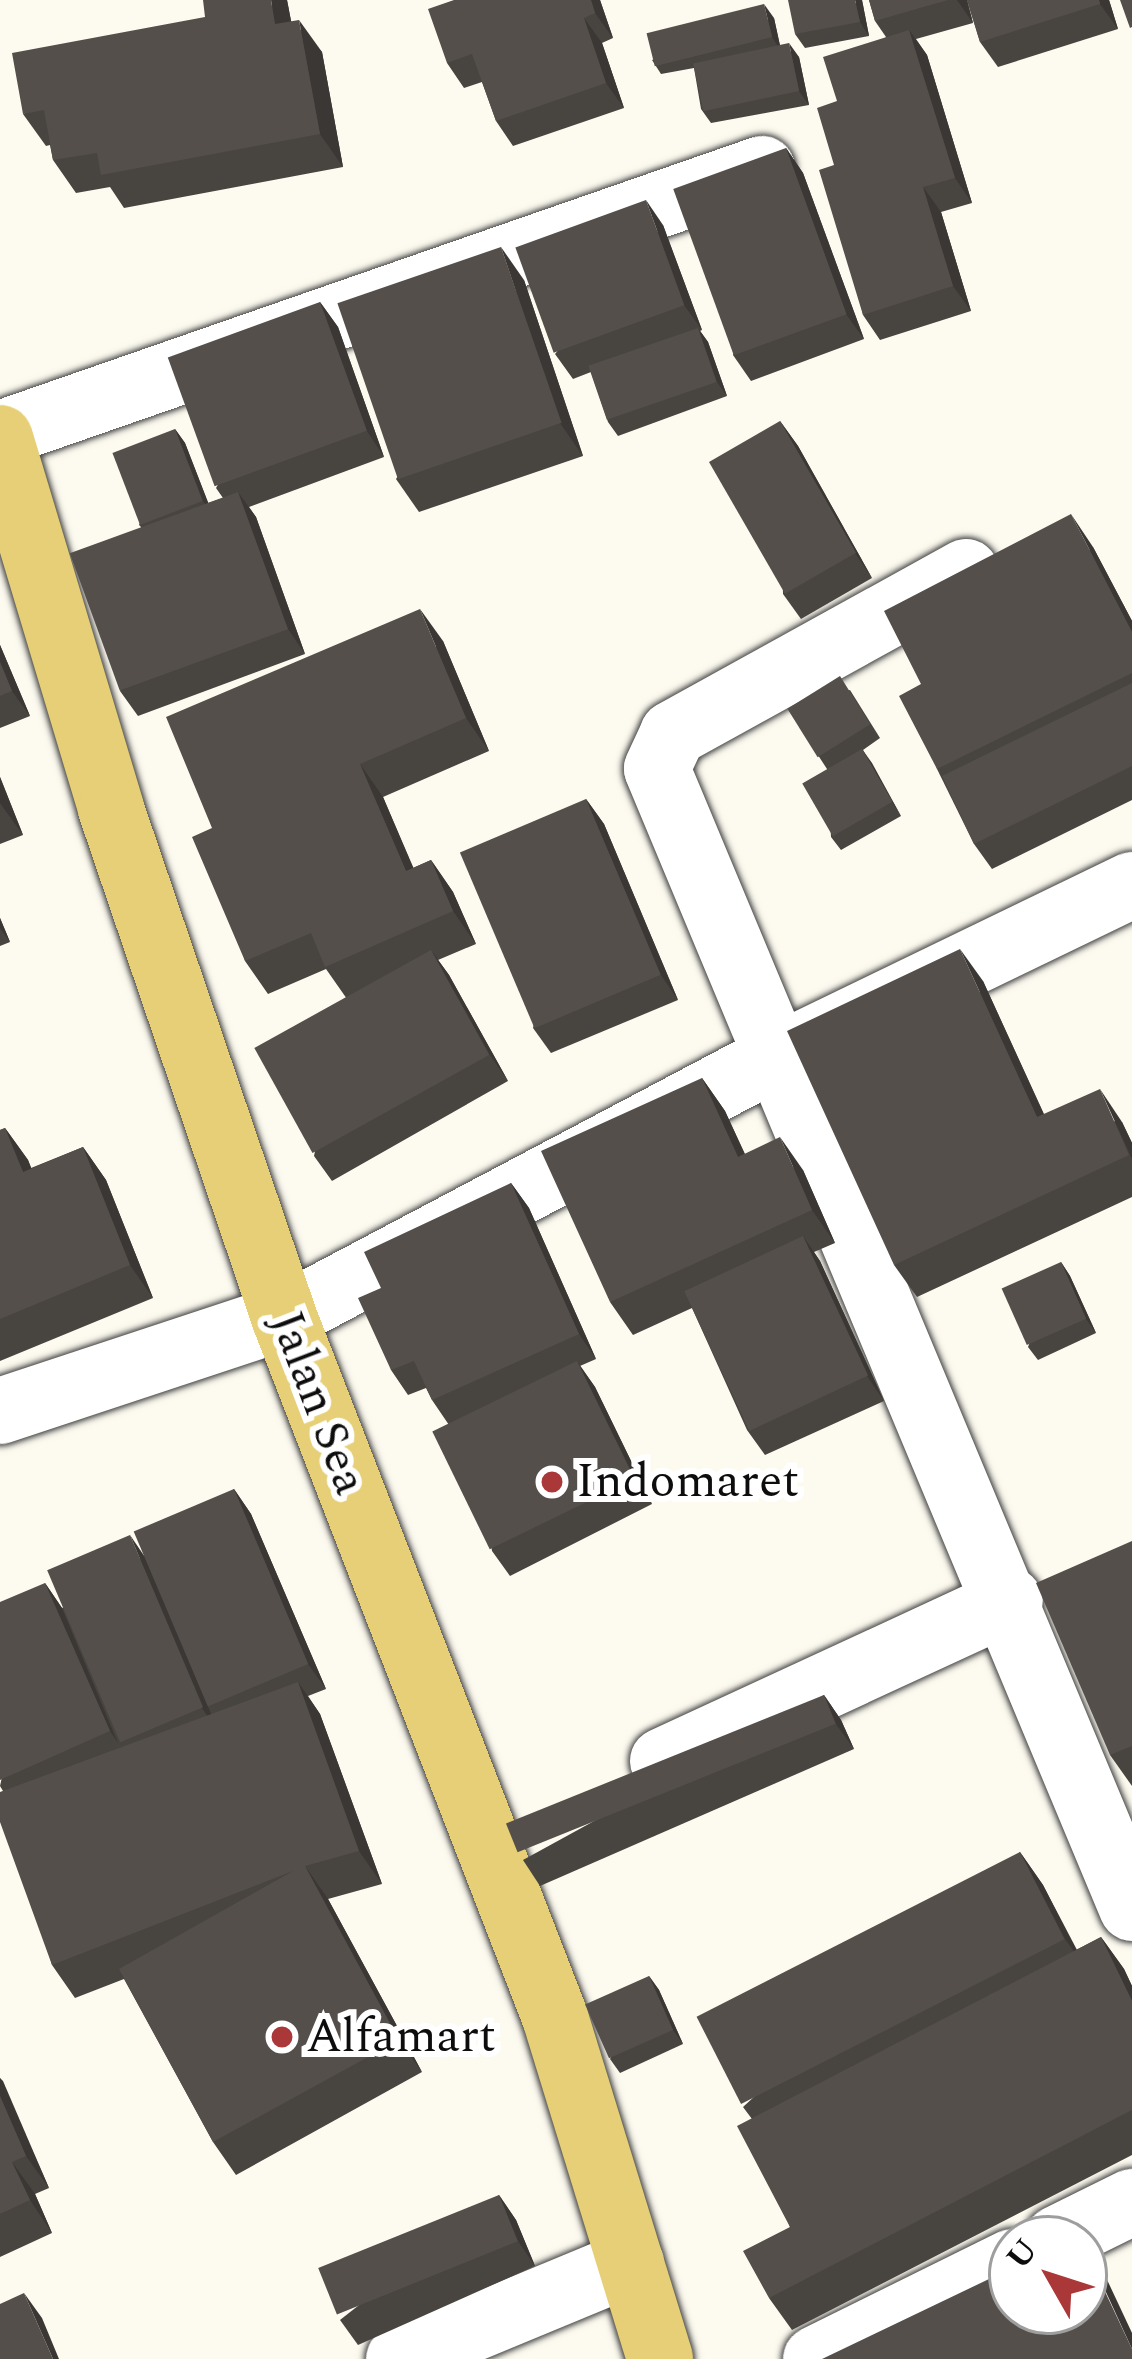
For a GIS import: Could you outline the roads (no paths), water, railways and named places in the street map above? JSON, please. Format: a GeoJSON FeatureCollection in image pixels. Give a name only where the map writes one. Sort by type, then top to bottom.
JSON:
{"type":"FeatureCollection","features":[{"type":"Feature","properties":{"kind":"main road","name":"Jalan Sea"},"geometry":{"type":"LineString","coordinates":[[0,436],[111,809],[284,1317],[555,2017],[660,2359]]}},
{"type":"Feature","properties":{"kind":"street"},"geometry":{"type":"LineString","coordinates":[[0,436],[788,160]]}},
{"type":"Feature","properties":{"kind":"street"},"geometry":{"type":"LineString","coordinates":[[967,571],[673,734],[658,755],[657,769],[772,1059],[1010,1601],[1132,1908]]}},
{"type":"Feature","properties":{"kind":"street"},"geometry":{"type":"LineString","coordinates":[[0,1411],[284,1317],[772,1059],[1132,885]]}},
{"type":"Feature","properties":{"kind":"street"},"geometry":{"type":"LineString","coordinates":[[663,1761],[1010,1601]]}},
{"type":"Feature","properties":{"kind":"street"},"geometry":{"type":"LineString","coordinates":[[399,2359],[631,2263]]}},
{"type":"Feature","properties":{"kind":"street"},"geometry":{"type":"LineString","coordinates":[[816,2359],[988,2273]]}},
{"type":"Feature","properties":{"kind":"place","name":"Indomaret"},"geometry":{"type":"Point","coordinates":[552,1482]}},
{"type":"Feature","properties":{"kind":"place","name":"Alfamart"},"geometry":{"type":"Point","coordinates":[282,2037]}}]}
